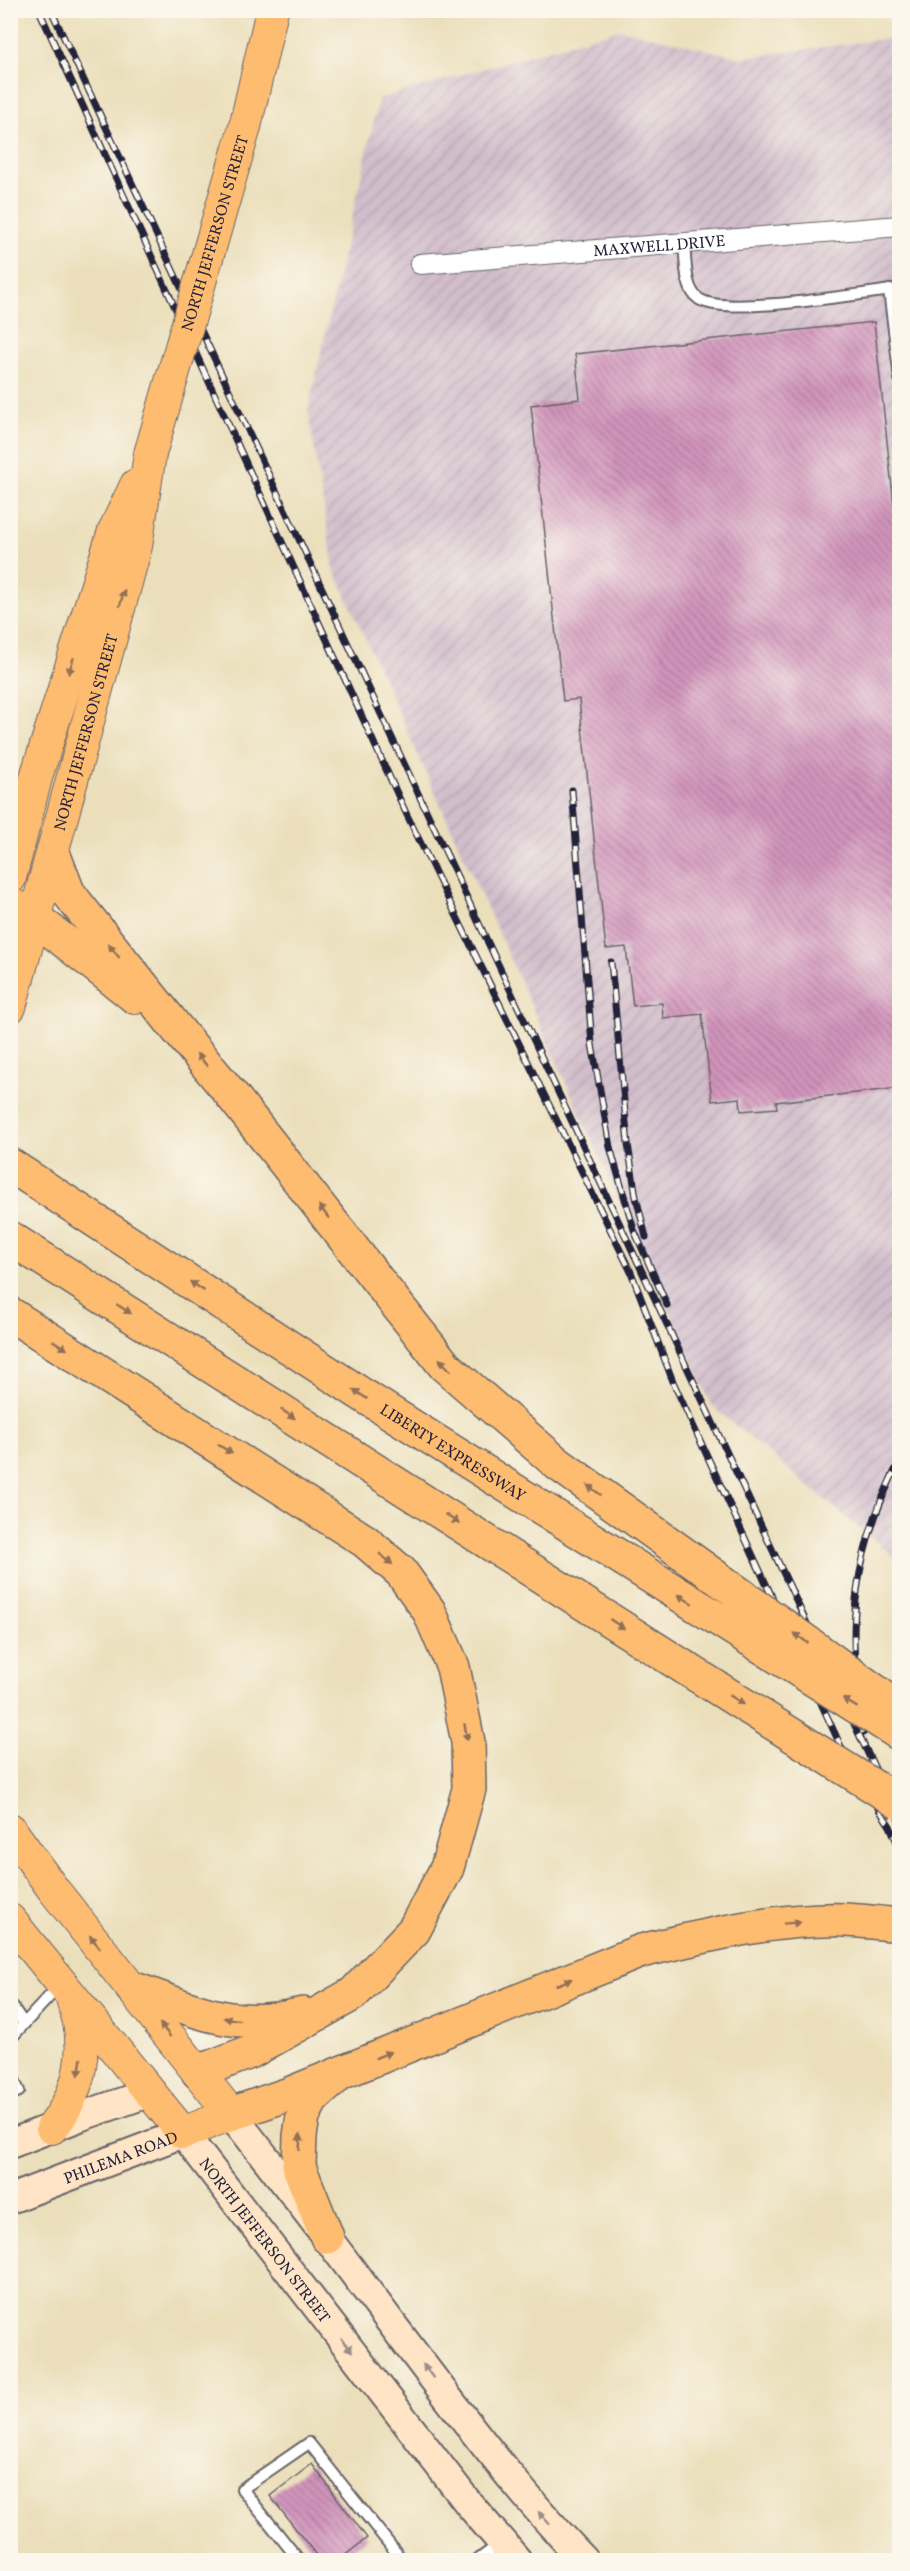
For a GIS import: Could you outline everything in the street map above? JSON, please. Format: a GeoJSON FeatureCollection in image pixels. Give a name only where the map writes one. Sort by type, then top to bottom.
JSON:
{"type":"FeatureCollection","features":[{"type":"Feature","properties":{"kind":"highway"},"geometry":{"type":"LineString","coordinates":[[53,853],[68,892],[231,1094],[445,1366],[558,1464],[900,1709]]}},
{"type":"Feature","properties":{"kind":"highway"},"geometry":{"type":"LineString","coordinates":[[23,910],[177,1029]]}},
{"type":"Feature","properties":{"kind":"highway","name":"LIBERTY EXPRESSWAY"},"geometry":{"type":"LineString","coordinates":[[10,1165],[361,1394],[900,1734]]}},
{"type":"Feature","properties":{"kind":"highway"},"geometry":{"type":"LineString","coordinates":[[10,1238],[900,1803]]}},
{"type":"Feature","properties":{"kind":"highway"},"geometry":{"type":"LineString","coordinates":[[10,1314],[365,1541],[402,1572],[429,1611],[453,1667],[468,1742],[469,1789],[447,1868],[414,1930],[353,1994],[250,2052],[198,2072]]}},
{"type":"Feature","properties":{"kind":"highway"},"geometry":{"type":"LineString","coordinates":[[231,2114],[641,1951],[777,1924],[843,1920],[900,1925]]}},
{"type":"Feature","properties":{"kind":"highway"},"geometry":{"type":"LineString","coordinates":[[132,1988],[188,2010],[248,2021],[278,2020],[331,2006]]}},
{"type":"Feature","properties":{"kind":"highway"},"geometry":{"type":"LineString","coordinates":[[327,2237],[299,2167],[300,2136],[303,2116],[312,2099],[341,2072]]}},
{"type":"Feature","properties":{"kind":"main road","name":"NORTH JEFFERSON STREET"},"geometry":{"type":"LineString","coordinates":[[10,1007],[23,910],[53,853],[136,546],[150,454],[245,127],[272,10]]}},
{"type":"Feature","properties":{"kind":"main road","name":"NORTH JEFFERSON STREET"},"geometry":{"type":"LineString","coordinates":[[10,878],[37,774],[114,531],[150,454]]}},
{"type":"Feature","properties":{"kind":"main road"},"geometry":{"type":"LineString","coordinates":[[10,820],[26,801],[37,774]]}},
{"type":"Feature","properties":{"kind":"main road"},"geometry":{"type":"LineString","coordinates":[[10,1829],[53,1889],[327,2237],[463,2418],[540,2514],[584,2560]]}},
{"type":"Feature","properties":{"kind":"main road","name":"NORTH JEFFERSON STREET"},"geometry":{"type":"LineString","coordinates":[[14,1932],[64,1986],[151,2092],[509,2552]]}},
{"type":"Feature","properties":{"kind":"main road"},"geometry":{"type":"LineString","coordinates":[[52,2128],[72,2097],[81,2063],[78,2018],[64,1986]]}},
{"type":"Feature","properties":{"kind":"main road"},"geometry":{"type":"LineString","coordinates":[[10,2144],[151,2092],[198,2072]]}},
{"type":"Feature","properties":{"kind":"main road","name":"PHILEMA ROAD"},"geometry":{"type":"LineString","coordinates":[[10,2199],[231,2114]]}},
{"type":"Feature","properties":{"kind":"street","name":"MAXWELL DRIVE"},"geometry":{"type":"LineString","coordinates":[[420,264],[900,226]]}},
{"type":"Feature","properties":{"kind":"lane"},"geometry":{"type":"LineString","coordinates":[[684,243],[690,288],[700,300],[719,306],[753,305],[894,290],[900,378]]}},
{"type":"Feature","properties":{"kind":"lane"},"geometry":{"type":"LineString","coordinates":[[10,2039],[64,1986]]}},
{"type":"Feature","properties":{"kind":"lane"},"geometry":{"type":"LineString","coordinates":[[10,2003],[24,2024]]}},
{"type":"Feature","properties":{"kind":"lane"},"geometry":{"type":"LineString","coordinates":[[10,2071],[19,2091],[10,2095]]}},
{"type":"Feature","properties":{"kind":"lane"},"geometry":{"type":"LineString","coordinates":[[298,2560],[242,2489],[309,2443],[402,2560]]}},
{"type":"Feature","properties":{"kind":"lane"},"geometry":{"type":"LineString","coordinates":[[478,2560],[509,2552]]}},
{"type":"Feature","properties":{"kind":"shaded area"},"geometry":{"type":"Polygon","coordinates":[[[620,29],[742,58],[899,37],[899,1561],[712,1406],[334,569],[308,410],[379,99],[620,29]]]}},
{"type":"Feature","properties":{"kind":"building"},"geometry":{"type":"Polygon","coordinates":[[[874,322],[900,561],[900,1088],[776,1102],[777,1108],[741,1111],[740,1098],[712,1101],[702,1014],[663,1018],[662,1003],[633,1006],[626,947],[606,949],[579,699],[563,701],[531,405],[580,399],[575,354],[874,322]]]}},
{"type":"Feature","properties":{"kind":"building"},"geometry":{"type":"Polygon","coordinates":[[[312,2464],[367,2538],[339,2560],[320,2560],[270,2496],[312,2464]]]}},
{"type":"Feature","properties":{"kind":"railway"},"geometry":{"type":"LineString","coordinates":[[39,10],[406,813],[631,1272],[674,1384],[849,1764],[890,1826],[900,1849]]}},
{"type":"Feature","properties":{"kind":"railway"},"geometry":{"type":"LineString","coordinates":[[51,10],[900,1822]]}},
{"type":"Feature","properties":{"kind":"railway"},"geometry":{"type":"LineString","coordinates":[[572,790],[592,1044],[610,1147],[634,1230],[667,1305]]}},
{"type":"Feature","properties":{"kind":"railway"},"geometry":{"type":"LineString","coordinates":[[611,962],[628,1144],[636,1197],[646,1237]]}},
{"type":"Feature","properties":{"kind":"railway"},"geometry":{"type":"LineString","coordinates":[[863,1733],[854,1660],[857,1593],[862,1560],[871,1528],[900,1460]]}}]}
